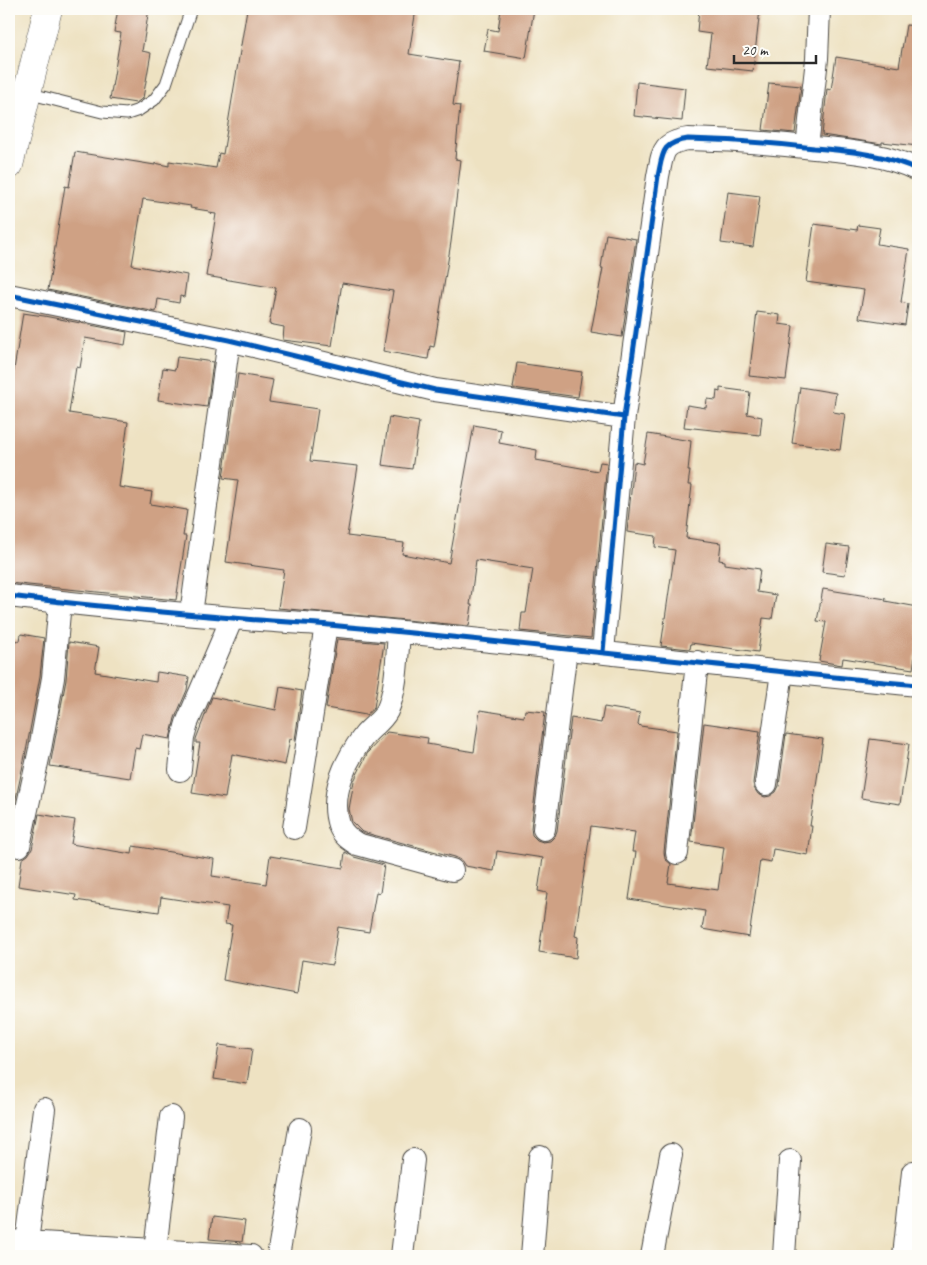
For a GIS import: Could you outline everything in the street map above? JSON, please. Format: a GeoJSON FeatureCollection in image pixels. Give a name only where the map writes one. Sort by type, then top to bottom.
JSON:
{"type":"FeatureCollection","features":[{"type":"Feature","properties":{"kind":"main road"},"geometry":{"type":"LineString","coordinates":[[9,165],[48,9]]}},
{"type":"Feature","properties":{"kind":"street"},"geometry":{"type":"LineString","coordinates":[[807,147],[819,9]]}},
{"type":"Feature","properties":{"kind":"street"},"geometry":{"type":"LineString","coordinates":[[603,652],[624,417],[658,176],[666,147],[674,141],[688,139],[807,147],[868,155],[905,163],[918,170]]}},
{"type":"Feature","properties":{"kind":"street"},"geometry":{"type":"LineString","coordinates":[[9,295],[229,340],[436,390],[624,417]]}},
{"type":"Feature","properties":{"kind":"street"},"geometry":{"type":"LineString","coordinates":[[191,614],[229,340]]}},
{"type":"Feature","properties":{"kind":"street"},"geometry":{"type":"LineString","coordinates":[[9,596],[400,632],[918,685]]}},
{"type":"Feature","properties":{"kind":"street"},"geometry":{"type":"LineString","coordinates":[[19,846],[53,678],[60,602]]}},
{"type":"Feature","properties":{"kind":"street"},"geometry":{"type":"LineString","coordinates":[[180,770],[183,737],[193,708],[232,618]]}},
{"type":"Feature","properties":{"kind":"street"},"geometry":{"type":"LineString","coordinates":[[294,828],[326,625]]}},
{"type":"Feature","properties":{"kind":"street"},"geometry":{"type":"LineString","coordinates":[[400,632],[391,699],[386,713],[378,724],[365,735],[345,765],[337,800],[339,826],[346,837],[356,844],[452,870]]}},
{"type":"Feature","properties":{"kind":"street"},"geometry":{"type":"LineString","coordinates":[[544,830],[566,649]]}},
{"type":"Feature","properties":{"kind":"street"},"geometry":{"type":"LineString","coordinates":[[677,853],[697,662]]}},
{"type":"Feature","properties":{"kind":"street"},"geometry":{"type":"LineString","coordinates":[[766,784],[782,672]]}},
{"type":"Feature","properties":{"kind":"street"},"geometry":{"type":"LineString","coordinates":[[44,1109],[18,1242],[123,1252],[155,1250],[251,1256]]}},
{"type":"Feature","properties":{"kind":"street"},"geometry":{"type":"LineString","coordinates":[[155,1250],[171,1117]]}},
{"type":"Feature","properties":{"kind":"street"},"geometry":{"type":"LineString","coordinates":[[278,1256],[300,1129]]}},
{"type":"Feature","properties":{"kind":"street"},"geometry":{"type":"LineString","coordinates":[[652,1256],[671,1155]]}},
{"type":"Feature","properties":{"kind":"street"},"geometry":{"type":"LineString","coordinates":[[532,1256],[540,1157]]}},
{"type":"Feature","properties":{"kind":"street"},"geometry":{"type":"LineString","coordinates":[[402,1256],[413,1160]]}},
{"type":"Feature","properties":{"kind":"street"},"geometry":{"type":"LineString","coordinates":[[784,1256],[790,1161]]}},
{"type":"Feature","properties":{"kind":"street"},"geometry":{"type":"LineString","coordinates":[[904,1256],[913,1172]]}},
{"type":"Feature","properties":{"kind":"lane"},"geometry":{"type":"LineString","coordinates":[[27,93],[102,112],[127,114],[140,110],[154,100],[166,84],[191,9]]}},
{"type":"Feature","properties":{"kind":"building"},"geometry":{"type":"Polygon","coordinates":[[[118,9],[149,9],[142,51],[151,53],[143,98],[136,103],[110,99],[121,33],[114,32],[118,9]]]}},
{"type":"Feature","properties":{"kind":"building"},"geometry":{"type":"Polygon","coordinates":[[[247,9],[416,9],[409,54],[459,62],[453,105],[460,106],[455,159],[461,160],[451,242],[434,347],[430,346],[428,359],[383,351],[393,291],[342,283],[332,346],[283,340],[284,327],[269,324],[276,288],[206,276],[216,214],[190,208],[191,206],[143,199],[132,265],[187,275],[184,297],[180,296],[179,303],[158,299],[156,312],[48,290],[65,186],[69,187],[75,152],[155,165],[155,163],[169,166],[169,161],[216,168],[219,153],[223,154],[247,9]]]}},
{"type":"Feature","properties":{"kind":"building"},"geometry":{"type":"Polygon","coordinates":[[[501,9],[534,9],[526,58],[484,51],[488,29],[498,31],[501,9]]]}},
{"type":"Feature","properties":{"kind":"building"},"geometry":{"type":"Polygon","coordinates":[[[699,9],[760,9],[753,71],[707,66],[711,34],[697,32],[699,9]]]}},
{"type":"Feature","properties":{"kind":"building"},"geometry":{"type":"Polygon","coordinates":[[[906,25],[918,26],[918,146],[882,142],[882,144],[822,135],[827,89],[831,90],[836,57],[899,67],[906,25]]]}},
{"type":"Feature","properties":{"kind":"building"},"geometry":{"type":"Polygon","coordinates":[[[637,82],[685,88],[682,121],[634,116],[637,82]]]}},
{"type":"Feature","properties":{"kind":"building"},"geometry":{"type":"Polygon","coordinates":[[[769,83],[801,86],[795,133],[763,130],[769,83]]]}},
{"type":"Feature","properties":{"kind":"building"},"geometry":{"type":"Polygon","coordinates":[[[728,192],[760,196],[753,247],[721,243],[728,192]]]}},
{"type":"Feature","properties":{"kind":"building"},"geometry":{"type":"Polygon","coordinates":[[[814,224],[857,230],[858,225],[880,228],[877,244],[909,249],[901,302],[908,304],[905,325],[859,318],[864,290],[806,282],[814,224]]]}},
{"type":"Feature","properties":{"kind":"building"},"geometry":{"type":"Polygon","coordinates":[[[606,234],[636,239],[622,337],[591,332],[603,268],[601,268],[606,234]]]}},
{"type":"Feature","properties":{"kind":"building"},"geometry":{"type":"Polygon","coordinates":[[[757,312],[780,315],[779,324],[793,326],[786,380],[749,376],[757,312]]]}},
{"type":"Feature","properties":{"kind":"building"},"geometry":{"type":"Polygon","coordinates":[[[23,313],[127,332],[125,345],[85,338],[80,368],[76,367],[69,413],[128,422],[119,487],[152,492],[150,504],[187,510],[183,536],[186,536],[176,600],[9,583],[9,552],[14,517],[9,516],[9,401],[23,313]]]}},
{"type":"Feature","properties":{"kind":"building"},"geometry":{"type":"Polygon","coordinates":[[[177,357],[213,362],[207,407],[158,400],[163,368],[175,370],[177,357]]]}},
{"type":"Feature","properties":{"kind":"building"},"geometry":{"type":"Polygon","coordinates":[[[517,363],[582,372],[578,397],[513,388],[517,363]]]}},
{"type":"Feature","properties":{"kind":"building"},"geometry":{"type":"Polygon","coordinates":[[[238,374],[273,380],[269,402],[318,409],[310,461],[358,466],[347,536],[404,543],[402,554],[449,563],[474,425],[501,430],[499,443],[537,450],[536,460],[598,471],[600,462],[607,463],[591,638],[520,631],[522,613],[526,613],[533,569],[476,560],[469,626],[278,608],[284,570],[226,562],[238,480],[223,478],[238,374]]]}},
{"type":"Feature","properties":{"kind":"building"},"geometry":{"type":"Polygon","coordinates":[[[800,387],[836,393],[833,412],[845,414],[840,450],[792,443],[800,387]]]}},
{"type":"Feature","properties":{"kind":"building"},"geometry":{"type":"Polygon","coordinates":[[[720,388],[750,392],[747,414],[762,417],[760,435],[684,427],[687,405],[706,408],[707,399],[716,400],[717,391],[720,392],[720,388]]]}},
{"type":"Feature","properties":{"kind":"building"},"geometry":{"type":"Polygon","coordinates":[[[389,417],[419,422],[412,469],[382,465],[389,417]]]}},
{"type":"Feature","properties":{"kind":"building"},"geometry":{"type":"Polygon","coordinates":[[[648,434],[691,441],[688,485],[692,485],[686,538],[721,543],[719,560],[725,561],[725,564],[760,569],[757,592],[776,595],[772,619],[763,618],[758,652],[691,643],[690,649],[661,646],[675,550],[655,547],[656,536],[627,532],[634,462],[643,464],[648,434]]]}},
{"type":"Feature","properties":{"kind":"building"},"geometry":{"type":"Polygon","coordinates":[[[826,544],[849,547],[845,575],[822,572],[826,544]]]}},
{"type":"Feature","properties":{"kind":"building"},"geometry":{"type":"Polygon","coordinates":[[[823,589],[886,599],[885,601],[918,607],[918,639],[913,669],[843,658],[842,665],[819,661],[826,622],[817,621],[823,589]]]}},
{"type":"Feature","properties":{"kind":"building"},"geometry":{"type":"Polygon","coordinates":[[[21,634],[44,638],[40,676],[9,831],[9,640],[20,641],[21,634]]]}},
{"type":"Feature","properties":{"kind":"building"},"geometry":{"type":"Polygon","coordinates":[[[337,639],[384,643],[374,708],[366,715],[326,708],[337,639]]]}},
{"type":"Feature","properties":{"kind":"building"},"geometry":{"type":"Polygon","coordinates":[[[69,642],[99,647],[95,672],[156,682],[157,672],[189,677],[187,690],[175,718],[170,739],[142,734],[139,749],[135,748],[130,778],[50,766],[66,680],[69,642]]]}},
{"type":"Feature","properties":{"kind":"building"},"geometry":{"type":"Polygon","coordinates":[[[280,687],[302,691],[295,740],[290,739],[285,765],[232,754],[225,798],[192,793],[200,743],[196,743],[196,739],[212,697],[276,710],[280,687]]]}},
{"type":"Feature","properties":{"kind":"building"},"geometry":{"type":"Polygon","coordinates":[[[604,707],[640,713],[638,724],[640,726],[677,731],[664,852],[665,859],[671,864],[668,883],[718,890],[724,847],[691,842],[704,723],[760,731],[753,783],[758,794],[765,797],[776,792],[779,786],[786,734],[823,739],[810,826],[812,826],[808,855],[773,849],[771,862],[760,860],[749,937],[702,929],[705,911],[629,899],[636,852],[632,852],[635,832],[591,826],[575,936],[578,937],[576,958],[539,952],[547,893],[538,891],[543,858],[497,851],[494,871],[465,866],[461,860],[455,857],[362,832],[352,822],[349,809],[354,781],[368,752],[387,732],[428,738],[427,744],[474,752],[480,710],[524,717],[525,710],[545,712],[531,828],[532,835],[537,840],[543,842],[550,841],[557,831],[571,718],[601,723],[604,707]]]}},
{"type":"Feature","properties":{"kind":"building"},"geometry":{"type":"Polygon","coordinates":[[[870,739],[909,744],[900,804],[861,798],[870,739]]]}},
{"type":"Feature","properties":{"kind":"building"},"geometry":{"type":"Polygon","coordinates":[[[39,814],[75,820],[71,844],[132,854],[133,846],[214,859],[212,876],[266,884],[270,856],[343,868],[345,852],[354,857],[384,865],[380,893],[376,892],[369,932],[338,927],[332,965],[302,960],[297,994],[223,980],[232,925],[225,924],[228,907],[161,897],[159,912],[75,900],[76,895],[18,886],[22,859],[32,849],[39,814]]]}},
{"type":"Feature","properties":{"kind":"building"},"geometry":{"type":"Polygon","coordinates":[[[219,1045],[252,1049],[247,1084],[214,1079],[219,1045]]]}},
{"type":"Feature","properties":{"kind":"building"},"geometry":{"type":"Polygon","coordinates":[[[212,1217],[245,1221],[242,1242],[209,1239],[212,1217]]]}},
{"type":"Feature","properties":{"kind":"cycle path"},"geometry":{"type":"LineString","coordinates":[[603,652],[624,417],[658,176],[665,150],[673,143],[688,139],[767,143],[867,154],[893,160],[918,170]]}},
{"type":"Feature","properties":{"kind":"cycle path"},"geometry":{"type":"LineString","coordinates":[[9,295],[229,340],[435,390],[624,417]]}},
{"type":"Feature","properties":{"kind":"cycle path"},"geometry":{"type":"LineString","coordinates":[[9,596],[149,611],[403,632],[918,685]]}}]}
